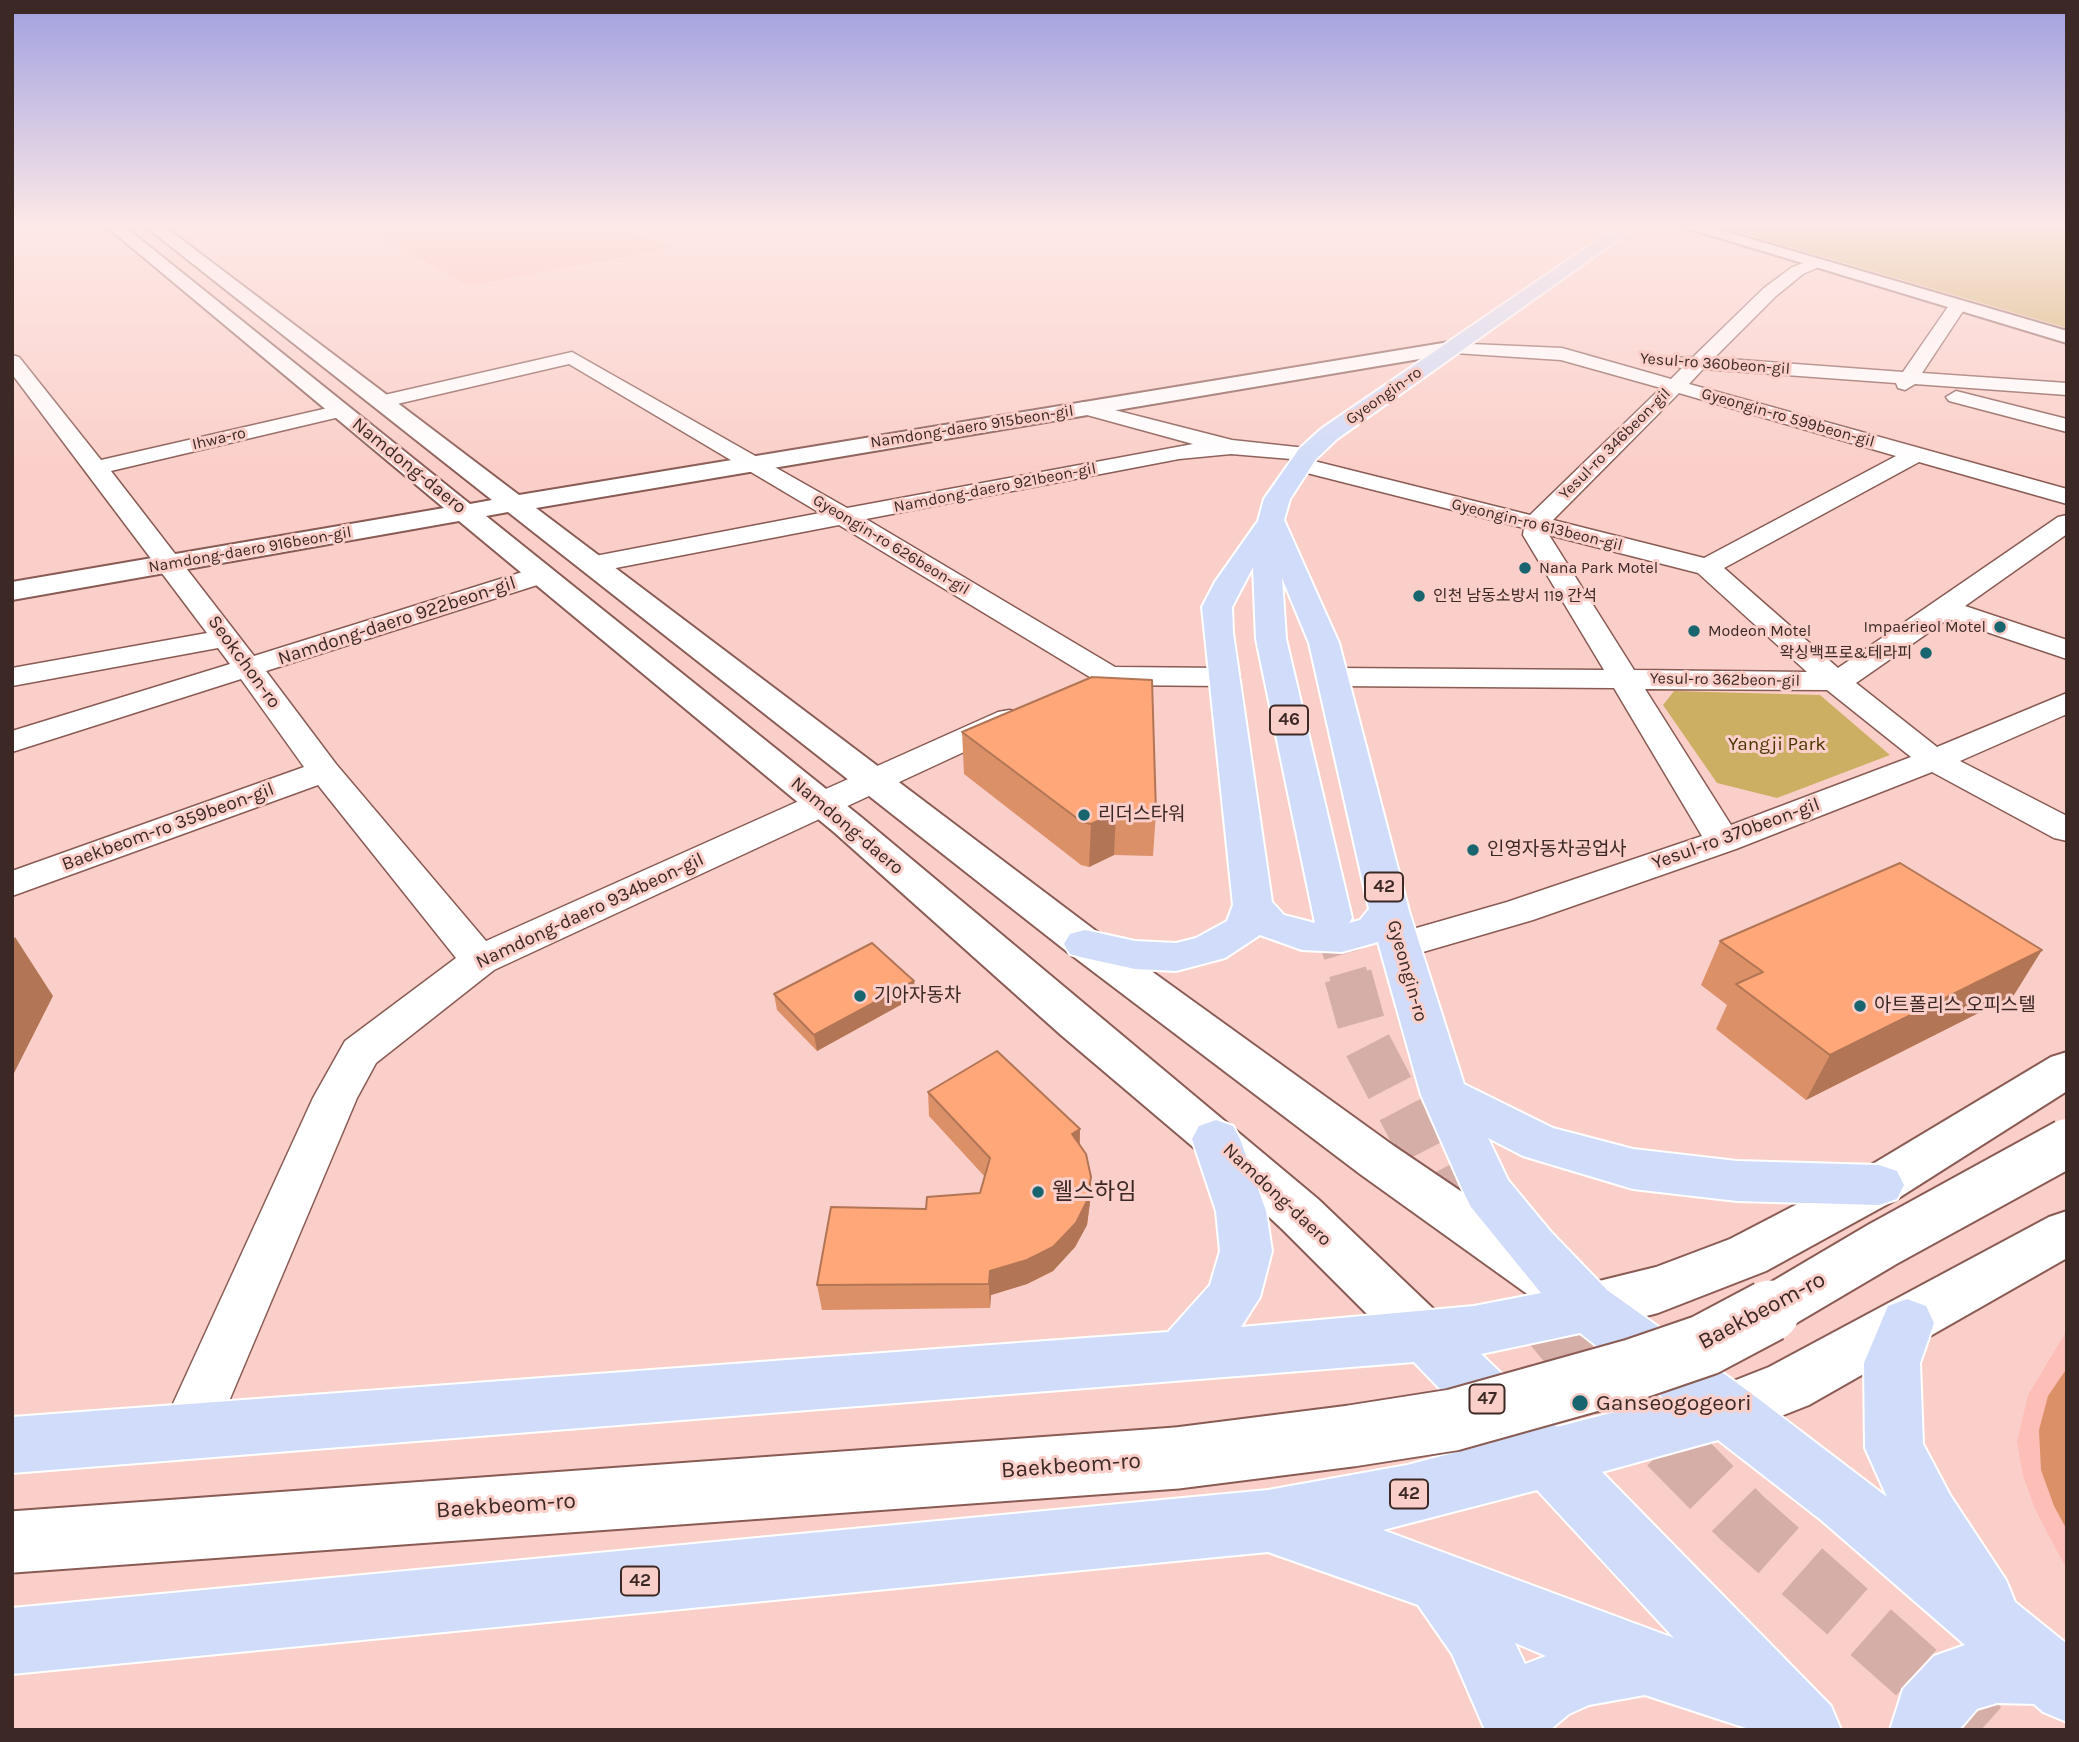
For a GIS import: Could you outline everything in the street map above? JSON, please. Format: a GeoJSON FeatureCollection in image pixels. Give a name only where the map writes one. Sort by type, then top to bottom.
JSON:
{"type":"FeatureCollection","features":[{"type":"Feature","properties":{"kind":"main road","name":"Namdong-daero"},"geometry":{"type":"LineString","coordinates":[[214,307],[341,411],[477,510],[541,575],[821,803],[1216,1139],[1300,1214],[1549,1460],[1793,1717]]}},
{"type":"Feature","properties":{"kind":"main road"},"geometry":{"type":"LineString","coordinates":[[258,307],[517,503],[1085,944],[1377,1160],[1588,1307]]}},
{"type":"Feature","properties":{"kind":"main road","name":"Gyeongin-ro"},"geometry":{"type":"LineString","coordinates":[[1332,918],[1271,639],[1267,565],[1271,520],[1277,499],[1303,459],[1329,434],[1512,307]]}},
{"type":"Feature","properties":{"kind":"main road"},"geometry":{"type":"LineString","coordinates":[[1966,307],[2067,337]]}},
{"type":"Feature","properties":{"kind":"main road","name":"Namdong-daero 915beon-gil"},"geometry":{"type":"LineString","coordinates":[[477,510],[1455,347]]}},
{"type":"Feature","properties":{"kind":"main road","name":"Namdong-daero 916beon-gil"},"geometry":{"type":"LineString","coordinates":[[12,592],[477,510]]}},
{"type":"Feature","properties":{"kind":"main road","name":"Gyeongin-ro"},"geometry":{"type":"LineString","coordinates":[[1253,905],[1217,607],[1229,582],[1271,520]]}},
{"type":"Feature","properties":{"kind":"main road","name":"Gyeongin-ro"},"geometry":{"type":"LineString","coordinates":[[1271,520],[1307,599],[1334,677],[1394,929],[1444,1095],[1489,1193],[1532,1248],[1588,1307],[1728,1410],[1842,1499],[2039,1664]]}},
{"type":"Feature","properties":{"kind":"main road"},"geometry":{"type":"LineString","coordinates":[[1085,944],[1135,955],[1176,957],[1210,948],[1244,929],[1253,905],[1270,924],[1302,936],[1342,938],[1374,930],[1394,929]]}},
{"type":"Feature","properties":{"kind":"main road"},"geometry":{"type":"LineString","coordinates":[[12,1445],[1182,1357],[1474,1331],[1658,1290],[1748,1255],[1879,1185],[2067,1069]]}},
{"type":"Feature","properties":{"kind":"main road"},"geometry":{"type":"LineString","coordinates":[[1444,1095],[1540,1143],[1633,1169],[1737,1181],[1879,1185]]}},
{"type":"Feature","properties":{"kind":"main road"},"geometry":{"type":"LineString","coordinates":[[1182,1357],[1233,1297],[1246,1251],[1241,1211],[1216,1139]]}},
{"type":"Feature","properties":{"kind":"main road","name":"Baekbeom-ro"},"geometry":{"type":"LineString","coordinates":[[12,1542],[1177,1458],[1454,1420],[1635,1369],[1705,1345],[1751,1322],[1883,1244],[2067,1143]]}},
{"type":"Feature","properties":{"kind":"main road"},"geometry":{"type":"LineString","coordinates":[[1728,1410],[1789,1386],[2067,1232]]}},
{"type":"Feature","properties":{"kind":"main road"},"geometry":{"type":"LineString","coordinates":[[1907,1323],[1892,1363],[1895,1448],[1928,1517],[2039,1664],[1997,1670],[1958,1680],[1927,1713],[1924,1730]]}},
{"type":"Feature","properties":{"kind":"main road","name":"42"},"geometry":{"type":"LineString","coordinates":[[12,1641],[1268,1521],[1407,1495],[1549,1460],[1728,1410]]}},
{"type":"Feature","properties":{"kind":"main road"},"geometry":{"type":"LineString","coordinates":[[1268,1521],[1439,1581],[1793,1717]]}},
{"type":"Feature","properties":{"kind":"main road"},"geometry":{"type":"LineString","coordinates":[[1439,1581],[1475,1631],[1514,1716],[1545,1690],[1587,1672],[1645,1662]]}},
{"type":"Feature","properties":{"kind":"street","name":"Yesul-ro 346beon-gil"},"geometry":{"type":"LineString","coordinates":[[1538,525],[1538,521],[1754,307]]}},
{"type":"Feature","properties":{"kind":"street"},"geometry":{"type":"LineString","coordinates":[[1907,381],[1956,307]]}},
{"type":"Feature","properties":{"kind":"street","name":"Gyeongin-ro 599beon-gil"},"geometry":{"type":"LineString","coordinates":[[1455,347],[1562,354],[2067,497]]}},
{"type":"Feature","properties":{"kind":"street","name":"Yesul-ro 360beon-gil"},"geometry":{"type":"LineString","coordinates":[[1562,354],[1868,375],[1907,381],[2067,389]]}},
{"type":"Feature","properties":{"kind":"street","name":"Gyeongin-ro 626beon-gil"},"geometry":{"type":"LineString","coordinates":[[380,402],[572,358],[754,463],[1108,676]]}},
{"type":"Feature","properties":{"kind":"street","name":"Seokchon-ro"},"geometry":{"type":"LineString","coordinates":[[12,361],[171,564],[324,771],[480,960]]}},
{"type":"Feature","properties":{"kind":"street","name":"Yesul-ro 360beon-gil"},"geometry":{"type":"LineString","coordinates":[[1907,381],[2067,426]]}},
{"type":"Feature","properties":{"kind":"street"},"geometry":{"type":"LineString","coordinates":[[1083,408],[1231,447]]}},
{"type":"Feature","properties":{"kind":"street","name":"Ihwa-ro"},"geometry":{"type":"LineString","coordinates":[[96,468],[341,411]]}},
{"type":"Feature","properties":{"kind":"street","name":"Gyeongin-ro 613beon-gil"},"geometry":{"type":"LineString","coordinates":[[1231,447],[1303,459],[1538,525],[1707,567],[1835,681],[1934,760],[2067,830]]}},
{"type":"Feature","properties":{"kind":"street","name":"Namdong-daero 921beon-gil"},"geometry":{"type":"LineString","coordinates":[[595,564],[1180,452],[1231,447]]}},
{"type":"Feature","properties":{"kind":"street","name":"Gyeongin-ro 599beon-gil"},"geometry":{"type":"LineString","coordinates":[[1707,567],[1915,454]]}},
{"type":"Feature","properties":{"kind":"street"},"geometry":{"type":"LineString","coordinates":[[1835,681],[2067,522]]}},
{"type":"Feature","properties":{"kind":"street"},"geometry":{"type":"LineString","coordinates":[[1538,525],[1536,535],[1723,841]]}},
{"type":"Feature","properties":{"kind":"street","name":"Namdong-daero 922beon-gil"},"geometry":{"type":"LineString","coordinates":[[12,742],[541,575]]}},
{"type":"Feature","properties":{"kind":"street"},"geometry":{"type":"LineString","coordinates":[[1944,608],[2067,650]]}},
{"type":"Feature","properties":{"kind":"street"},"geometry":{"type":"LineString","coordinates":[[12,677],[226,638]]}},
{"type":"Feature","properties":{"kind":"street"},"geometry":{"type":"LineString","coordinates":[[1071,692],[1108,676],[1225,677]]}},
{"type":"Feature","properties":{"kind":"street","name":"Yesul-ro 362beon-gil"},"geometry":{"type":"LineString","coordinates":[[1334,677],[1835,681]]}},
{"type":"Feature","properties":{"kind":"street","name":"Yesul-ro 370beon-gil"},"geometry":{"type":"LineString","coordinates":[[1394,929],[1520,911],[1723,841],[1934,760],[2067,702]]}},
{"type":"Feature","properties":{"kind":"street","name":"Namdong-daero 934beon-gil"},"geometry":{"type":"LineString","coordinates":[[188,1432],[335,1098],[360,1052],[480,960],[821,803],[1034,709]]}},
{"type":"Feature","properties":{"kind":"street","name":"Baekbeom-ro 359beon-gil"},"geometry":{"type":"LineString","coordinates":[[12,884],[324,771]]}},
{"type":"Feature","properties":{"kind":"shaded area"},"geometry":{"type":"Polygon","coordinates":[[[2067,1330],[2067,1570],[2035,1509],[2023,1476],[2017,1442],[2028,1395],[2067,1330]]]}},
{"type":"Feature","properties":{"kind":"green space"},"geometry":{"type":"Polygon","coordinates":[[[1996,307],[2067,307],[2067,328],[1996,307]]]}},
{"type":"Feature","properties":{"kind":"green space","name":"Yangji Park"},"geometry":{"type":"Polygon","coordinates":[[[1674,691],[1820,695],[1890,755],[1777,798],[1717,783],[1663,705],[1674,691]]]}},
{"type":"Feature","properties":{"kind":"building"},"geometry":{"type":"Polygon","coordinates":[[[1092,677],[1152,680],[1156,813],[1116,813],[1091,824],[1082,822],[962,732],[1092,677]]]}},
{"type":"Feature","properties":{"kind":"building","name":"아트폴리스 오피스텔"},"geometry":{"type":"Polygon","coordinates":[[[1900,863],[2042,950],[1830,1055],[1736,984],[1763,972],[1720,941],[1900,863]]]}},
{"type":"Feature","properties":{"kind":"building"},"geometry":{"type":"Polygon","coordinates":[[[872,943],[914,981],[814,1035],[774,994],[872,943]]]}},
{"type":"Feature","properties":{"kind":"building","name":"웰스하임"},"geometry":{"type":"Polygon","coordinates":[[[997,1051],[1080,1129],[1072,1134],[1086,1154],[1091,1177],[1087,1201],[1076,1223],[1053,1247],[1027,1260],[990,1271],[989,1284],[817,1285],[831,1207],[926,1209],[927,1197],[980,1193],[990,1158],[928,1092],[997,1051]]]}},
{"type":"Feature","properties":{"kind":"tunnel"},"geometry":{"type":"LineString","coordinates":[[1332,918],[1349,977]]}},
{"type":"Feature","properties":{"kind":"tunnel"},"geometry":{"type":"LineString","coordinates":[[1348,976],[1367,1044],[1440,1184],[1466,1216]]}},
{"type":"Feature","properties":{"kind":"tunnel"},"geometry":{"type":"LineString","coordinates":[[1530,1296],[1544,1313]]}},
{"type":"Feature","properties":{"kind":"tunnel"},"geometry":{"type":"LineString","coordinates":[[1542,1311],[1564,1338],[1742,1518],[1981,1730]]}},
{"type":"Feature","properties":{"kind":"place","name":"Nana Park Motel"},"geometry":{"type":"Point","coordinates":[1525,568]}},
{"type":"Feature","properties":{"kind":"place","name":"인천 남동소방서 119 간석"},"geometry":{"type":"Point","coordinates":[1419,596]}},
{"type":"Feature","properties":{"kind":"place","name":"Impaerieol Motel"},"geometry":{"type":"Point","coordinates":[2000,627]}},
{"type":"Feature","properties":{"kind":"place","name":"Modeon Motel"},"geometry":{"type":"Point","coordinates":[1694,631]}},
{"type":"Feature","properties":{"kind":"place","name":"왁싱백프로&테라피"},"geometry":{"type":"Point","coordinates":[1926,653]}},
{"type":"Feature","properties":{"kind":"place","name":"리더스타워"},"geometry":{"type":"Point","coordinates":[1084,815]}},
{"type":"Feature","properties":{"kind":"place","name":"인영자동차공업사"},"geometry":{"type":"Point","coordinates":[1473,850]}},
{"type":"Feature","properties":{"kind":"place","name":"기아자동차"},"geometry":{"type":"Point","coordinates":[860,996]}},
{"type":"Feature","properties":{"kind":"place","name":"아트폴리스 오피스텔"},"geometry":{"type":"Point","coordinates":[1860,1006]}},
{"type":"Feature","properties":{"kind":"place","name":"웰스하임"},"geometry":{"type":"Point","coordinates":[1038,1192]}},
{"type":"Feature","properties":{"kind":"place","name":"Ganseogogeori"},"geometry":{"type":"Point","coordinates":[1580,1403]}}]}
